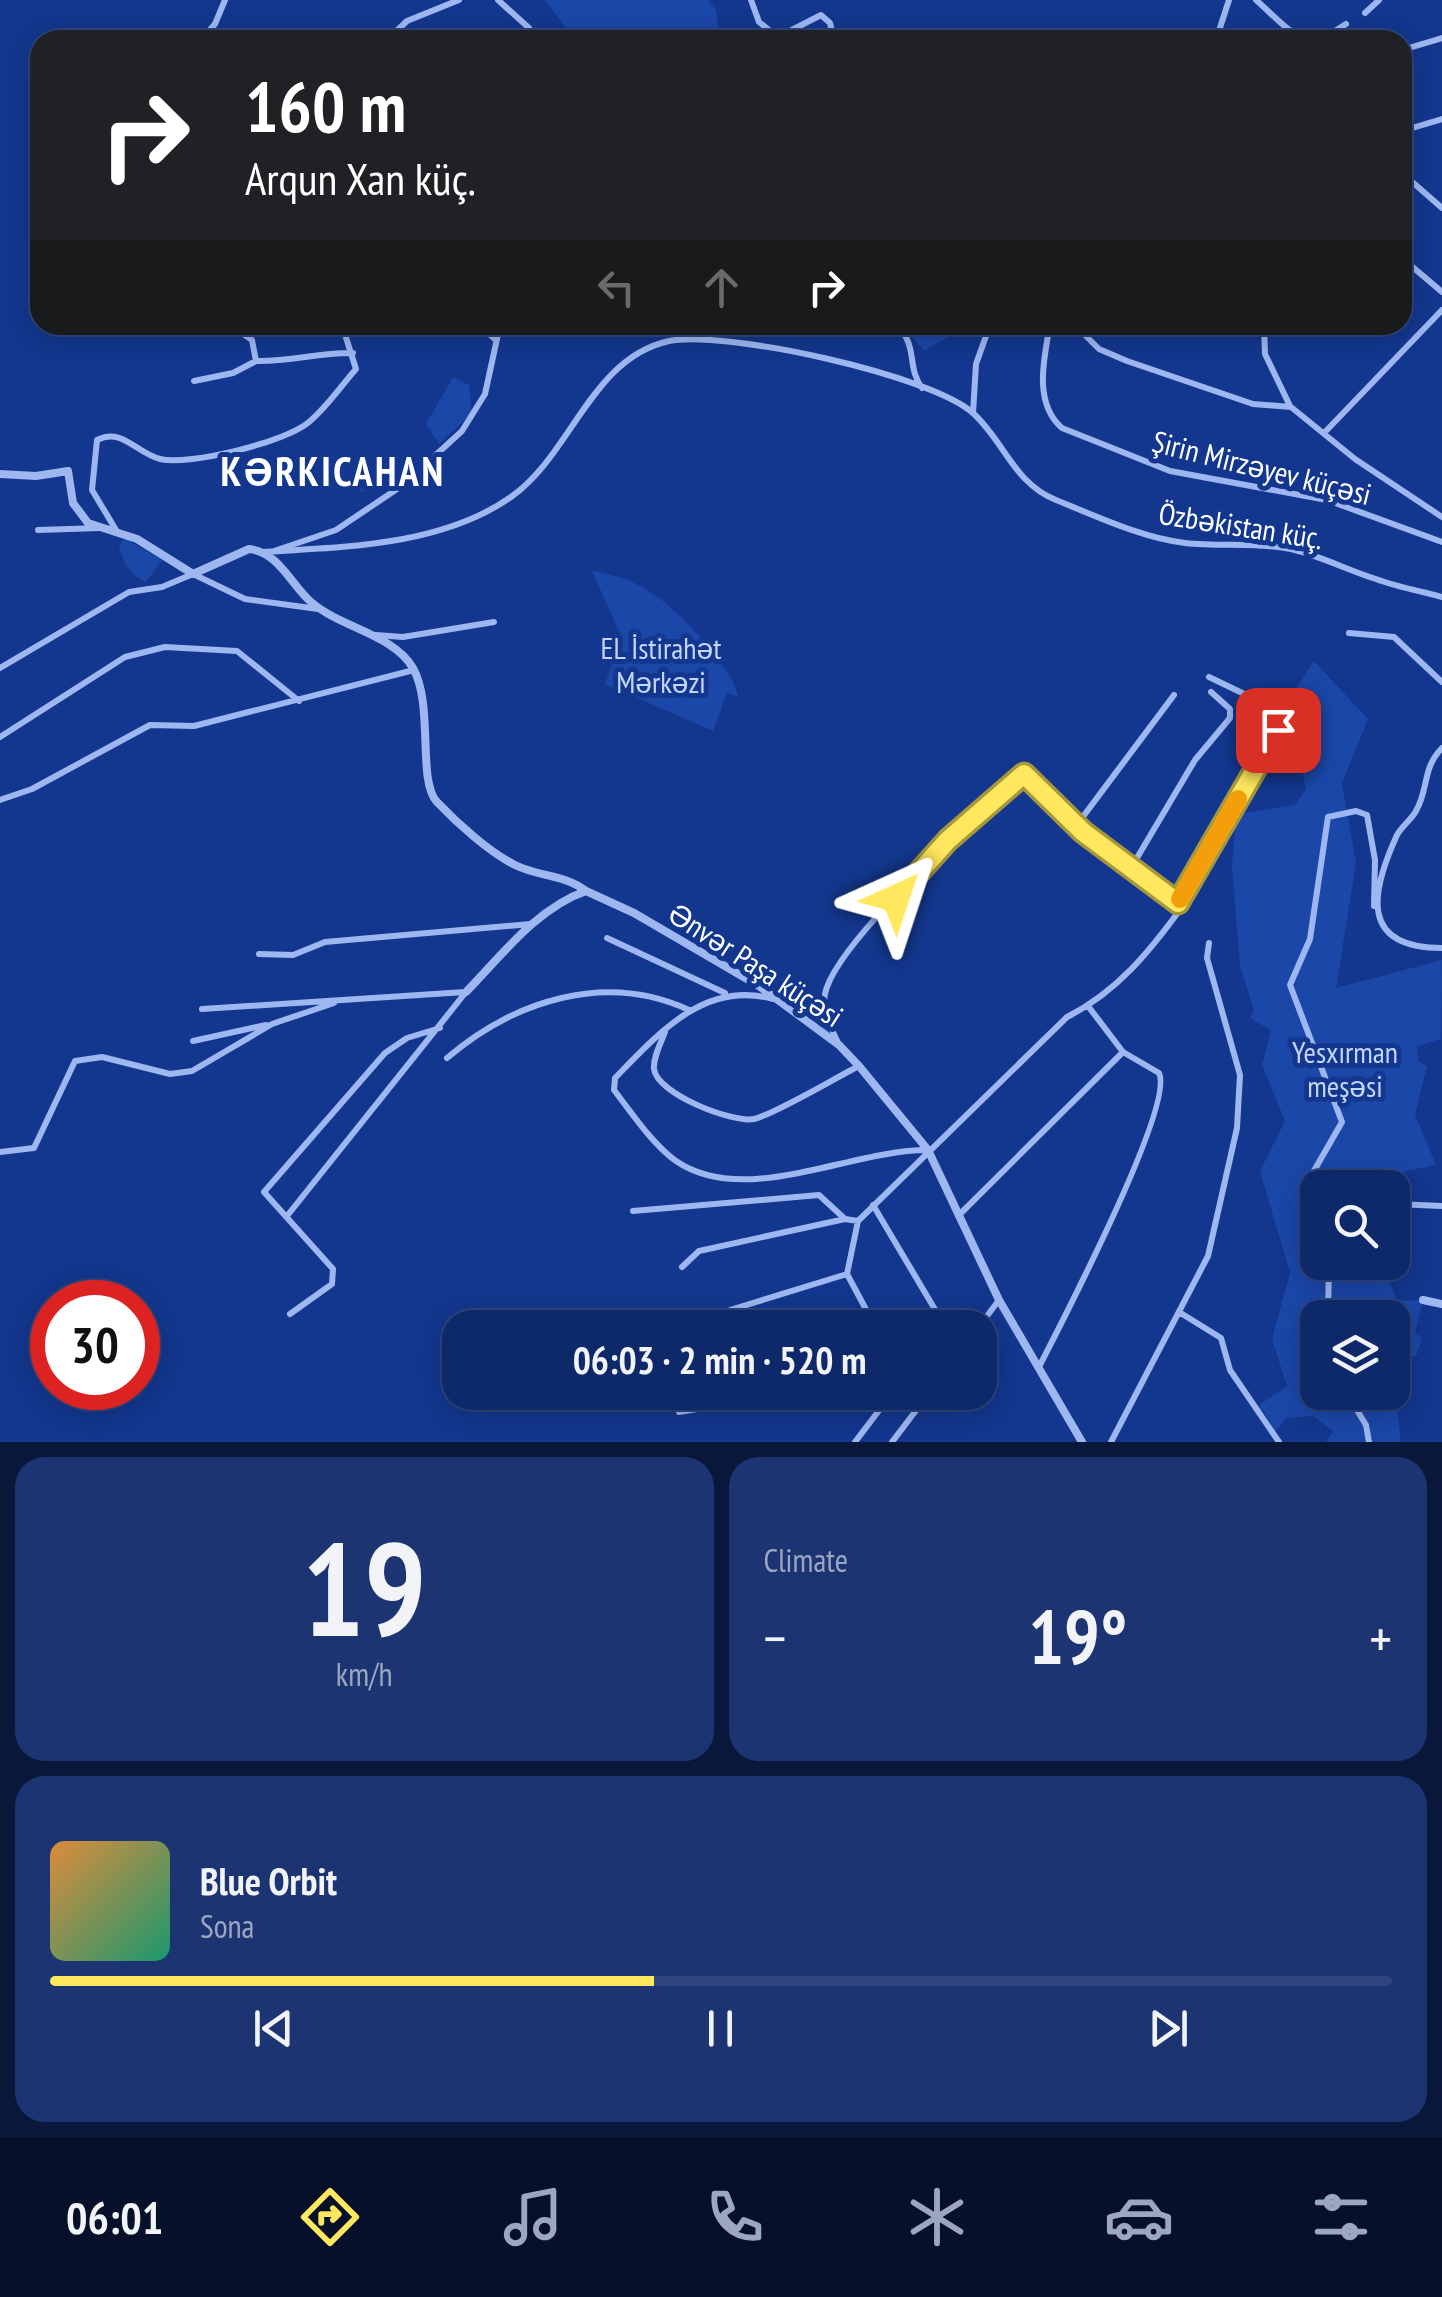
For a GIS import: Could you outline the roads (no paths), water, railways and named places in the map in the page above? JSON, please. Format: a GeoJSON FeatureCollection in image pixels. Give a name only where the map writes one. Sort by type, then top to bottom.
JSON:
{"type":"FeatureCollection","features":[{"type":"Feature","properties":{"kind":"street"},"geometry":{"type":"LineString","coordinates":[[209,30],[226,0]]}},
{"type":"Feature","properties":{"kind":"street"},"geometry":{"type":"LineString","coordinates":[[398,30],[407,21],[459,0]]}},
{"type":"Feature","properties":{"kind":"street"},"geometry":{"type":"LineString","coordinates":[[498,0],[530,30]]}},
{"type":"Feature","properties":{"kind":"street"},"geometry":{"type":"LineString","coordinates":[[751,0],[759,22],[769,30]]}},
{"type":"Feature","properties":{"kind":"street"},"geometry":{"type":"LineString","coordinates":[[1219,30],[1229,0]]}},
{"type":"Feature","properties":{"kind":"street"},"geometry":{"type":"LineString","coordinates":[[1256,0],[1290,30]]}},
{"type":"Feature","properties":{"kind":"street"},"geometry":{"type":"LineString","coordinates":[[1365,12],[1380,0]]}},
{"type":"Feature","properties":{"kind":"street"},"geometry":{"type":"LineString","coordinates":[[784,30],[822,15],[832,30]]}},
{"type":"Feature","properties":{"kind":"street"},"geometry":{"type":"LineString","coordinates":[[1338,30],[1346,24]]}},
{"type":"Feature","properties":{"kind":"street"},"geometry":{"type":"LineString","coordinates":[[1412,47],[1442,38]]}},
{"type":"Feature","properties":{"kind":"street"},"geometry":{"type":"LineString","coordinates":[[1412,128],[1442,120]]}},
{"type":"Feature","properties":{"kind":"street"},"geometry":{"type":"LineString","coordinates":[[1412,181],[1440,204]]}},
{"type":"Feature","properties":{"kind":"street"},"geometry":{"type":"LineString","coordinates":[[1412,266],[1442,292]]}},
{"type":"Feature","properties":{"kind":"street"},"geometry":{"type":"LineString","coordinates":[[1326,432],[1442,310]]}},
{"type":"Feature","properties":{"kind":"street"},"geometry":{"type":"LineString","coordinates":[[245,335],[252,340],[256,361]]}},
{"type":"Feature","properties":{"kind":"street"},"geometry":{"type":"LineString","coordinates":[[116,530],[92,490],[97,440],[120,436],[140,452],[170,461],[258,445],[308,424],[356,369],[346,335]]}},
{"type":"Feature","properties":{"kind":"street"},"geometry":{"type":"LineString","coordinates":[[490,335],[498,342]]}},
{"type":"Feature","properties":{"kind":"street"},"geometry":{"type":"LineString","coordinates":[[0,668],[129,592],[162,587],[236,552],[268,552],[336,530],[403,485],[476,414],[499,335]]}},
{"type":"Feature","properties":{"kind":"street"},"geometry":{"type":"LineString","coordinates":[[904,335],[912,346],[913,373],[922,389]]}},
{"type":"Feature","properties":{"kind":"street"},"geometry":{"type":"LineString","coordinates":[[974,413],[976,364],[986,335]]}},
{"type":"Feature","properties":{"kind":"street","name":"Şirin Mirzəyev küçəsi"},"geometry":{"type":"LineString","coordinates":[[1048,335],[1042,369],[1044,389],[1055,422],[1062,428],[1170,471],[1327,500],[1442,542]]}},
{"type":"Feature","properties":{"kind":"street"},"geometry":{"type":"LineString","coordinates":[[1083,335],[1098,349],[1145,367],[1253,404],[1290,407]]}},
{"type":"Feature","properties":{"kind":"street"},"geometry":{"type":"LineString","coordinates":[[1264,335],[1265,354],[1290,407],[1355,459],[1442,517]]}},
{"type":"Feature","properties":{"kind":"street","name":"Özbəkistan küç."},"geometry":{"type":"LineString","coordinates":[[268,552],[386,542],[492,508],[513,496],[556,451],[594,396],[626,360],[673,340],[785,350],[860,367],[974,413],[1025,482],[1053,499],[1180,542],[1287,548],[1442,596]]}},
{"type":"Feature","properties":{"kind":"street"},"geometry":{"type":"LineString","coordinates":[[194,381],[234,373],[256,361],[292,362],[326,352],[353,354]]}},
{"type":"Feature","properties":{"kind":"street"},"geometry":{"type":"LineString","coordinates":[[0,474],[36,476],[68,471],[76,511],[100,528]]}},
{"type":"Feature","properties":{"kind":"street"},"geometry":{"type":"LineString","coordinates":[[38,530],[116,530],[245,599],[322,610]]}},
{"type":"Feature","properties":{"kind":"street"},"geometry":{"type":"LineString","coordinates":[[0,800],[32,788],[150,725],[194,726],[414,670],[406,658],[322,610],[268,552]]}},
{"type":"Feature","properties":{"kind":"street"},"geometry":{"type":"LineString","coordinates":[[364,634],[404,637],[494,622]]}},
{"type":"Feature","properties":{"kind":"street"},"geometry":{"type":"LineString","coordinates":[[1349,634],[1394,637],[1442,682]]}},
{"type":"Feature","properties":{"kind":"street"},"geometry":{"type":"LineString","coordinates":[[0,737],[124,657],[165,647],[238,651],[300,701]]}},
{"type":"Feature","properties":{"kind":"street","name":"Ənvər Paşa küçəsi"},"geometry":{"type":"LineString","coordinates":[[414,670],[427,717],[428,777],[435,800],[513,864],[574,882],[622,906],[784,1002],[859,1066],[928,1150],[999,1300],[1082,1442]]}},
{"type":"Feature","properties":{"kind":"street"},"geometry":{"type":"LineString","coordinates":[[1178,903],[1278,730],[1263,703],[1209,677]]}},
{"type":"Feature","properties":{"kind":"street"},"geometry":{"type":"LineString","coordinates":[[1131,868],[1195,760],[1230,718],[1230,709],[1211,692]]}},
{"type":"Feature","properties":{"kind":"street"},"geometry":{"type":"LineString","coordinates":[[1076,826],[1174,695]]}},
{"type":"Feature","properties":{"kind":"street"},"geometry":{"type":"LineString","coordinates":[[1374,906],[1396,837],[1419,808],[1427,767],[1442,748]]}},
{"type":"Feature","properties":{"kind":"street"},"geometry":{"type":"LineString","coordinates":[[839,1045],[826,1018],[825,993],[848,953],[948,840],[1024,774],[1076,826],[1182,907],[1144,960],[1088,1006],[1067,1017],[858,1221],[847,1274],[866,1310]]}},
{"type":"Feature","properties":{"kind":"street"},"geometry":{"type":"LineString","coordinates":[[1315,1170],[1342,1122],[1290,985],[1310,939],[1328,816],[1356,811],[1367,815],[1375,860],[1374,906],[1379,922],[1398,942],[1442,948]]}},
{"type":"Feature","properties":{"kind":"street"},"geometry":{"type":"LineString","coordinates":[[287,1216],[466,992],[533,924],[566,898],[586,891]]}},
{"type":"Feature","properties":{"kind":"street"},"geometry":{"type":"LineString","coordinates":[[259,954],[293,955],[325,942],[533,924]]}},
{"type":"Feature","properties":{"kind":"street"},"geometry":{"type":"LineString","coordinates":[[607,938],[726,994]]}},
{"type":"Feature","properties":{"kind":"street"},"geometry":{"type":"LineString","coordinates":[[1111,1442],[1214,1240],[1241,1105],[1236,1056],[1207,958],[1210,943]]}},
{"type":"Feature","properties":{"kind":"street"},"geometry":{"type":"LineString","coordinates":[[202,1010],[466,992]]}},
{"type":"Feature","properties":{"kind":"street"},"geometry":{"type":"LineString","coordinates":[[446,1058],[516,1012],[556,996],[621,992],[657,998],[688,1010]]}},
{"type":"Feature","properties":{"kind":"street"},"geometry":{"type":"LineString","coordinates":[[784,1002],[740,992],[688,1010],[616,1078],[614,1090],[676,1161],[745,1182],[882,1153],[928,1150]]}},
{"type":"Feature","properties":{"kind":"street"},"geometry":{"type":"LineString","coordinates":[[192,1041],[272,1024],[334,1003]]}},
{"type":"Feature","properties":{"kind":"street"},"geometry":{"type":"LineString","coordinates":[[1039,1367],[1142,1149],[1162,1098],[1159,1073],[1123,1052],[1088,1006]]}},
{"type":"Feature","properties":{"kind":"street"},"geometry":{"type":"LineString","coordinates":[[0,1152],[34,1148],[75,1061],[114,1058],[170,1074],[181,1072],[214,1061],[272,1024]]}},
{"type":"Feature","properties":{"kind":"street"},"geometry":{"type":"LineString","coordinates":[[290,1314],[335,1277],[264,1192],[385,1053],[406,1038],[440,1028]]}},
{"type":"Feature","properties":{"kind":"street"},"geometry":{"type":"LineString","coordinates":[[665,1031],[654,1065],[658,1080],[695,1104],[735,1118],[754,1119],[859,1066]]}},
{"type":"Feature","properties":{"kind":"street"},"geometry":{"type":"LineString","coordinates":[[958,1216],[1123,1052]]}},
{"type":"Feature","properties":{"kind":"street"},"geometry":{"type":"LineString","coordinates":[[633,1211],[819,1195],[846,1219]]}},
{"type":"Feature","properties":{"kind":"street"},"geometry":{"type":"LineString","coordinates":[[873,1205],[935,1310]]}},
{"type":"Feature","properties":{"kind":"street"},"geometry":{"type":"LineString","coordinates":[[1410,1205],[1442,1206]]}},
{"type":"Feature","properties":{"kind":"street"},"geometry":{"type":"LineString","coordinates":[[682,1268],[699,1251],[846,1219],[858,1221]]}},
{"type":"Feature","properties":{"kind":"street"},"geometry":{"type":"LineString","coordinates":[[730,1310],[847,1274]]}},
{"type":"Feature","properties":{"kind":"street"},"geometry":{"type":"LineString","coordinates":[[992,1310],[999,1300]]}},
{"type":"Feature","properties":{"kind":"street"},"geometry":{"type":"LineString","coordinates":[[1423,1300],[1442,1304]]}},
{"type":"Feature","properties":{"kind":"street"},"geometry":{"type":"LineString","coordinates":[[1179,1312],[1221,1338],[1230,1370],[1280,1442]]}},
{"type":"Feature","properties":{"kind":"street"},"geometry":{"type":"LineString","coordinates":[[679,1412],[691,1410]]}},
{"type":"Feature","properties":{"kind":"street"},"geometry":{"type":"LineString","coordinates":[[855,1442],[880,1410]]}},
{"type":"Feature","properties":{"kind":"street"},"geometry":{"type":"LineString","coordinates":[[892,1442],[916,1410]]}},
{"type":"Feature","properties":{"kind":"street"},"geometry":{"type":"LineString","coordinates":[[1357,1410],[1366,1425],[1369,1442]]}},
{"type":"Feature","properties":{"kind":"district","name":"KƏRKICAHAN"},"geometry":{"type":"Point","coordinates":[333,471]}},
{"type":"Feature","properties":{"kind":"park label","name":"EL İstirahət Mərkəzi"},"geometry":{"type":"Point","coordinates":[661,664]}},
{"type":"Feature","properties":{"kind":"park label","name":"Yesxırman meşəsi"},"geometry":{"type":"Point","coordinates":[1345,1068]}}]}
